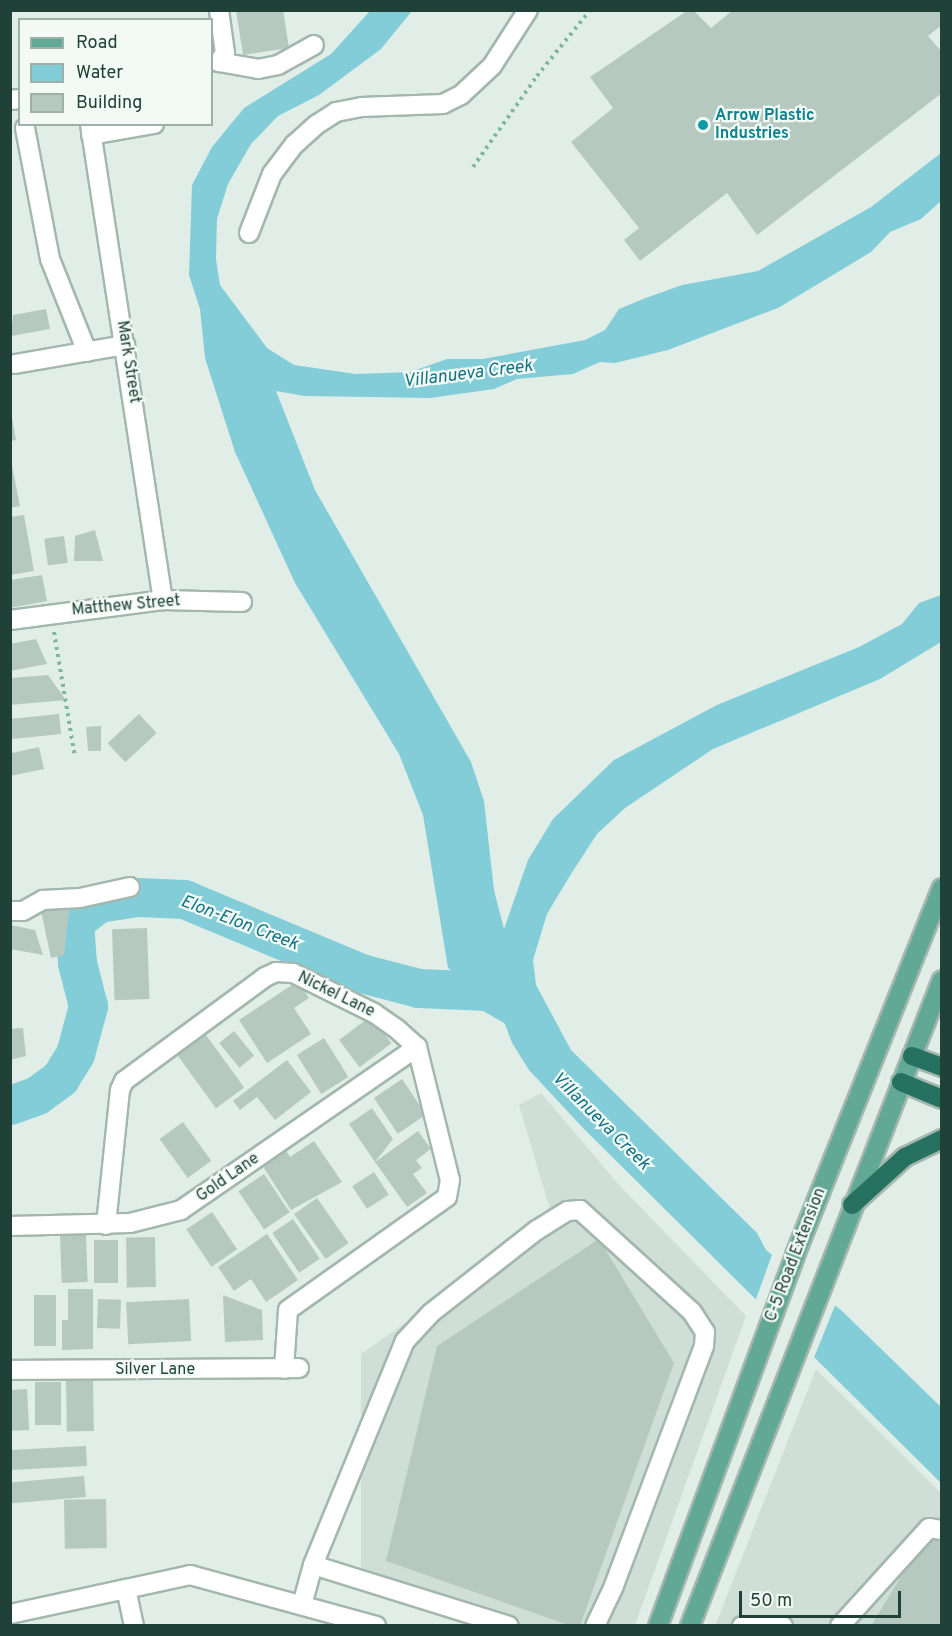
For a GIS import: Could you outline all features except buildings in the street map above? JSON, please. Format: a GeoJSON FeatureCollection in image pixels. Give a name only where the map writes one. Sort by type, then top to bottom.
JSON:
{"type":"FeatureCollection","features":[{"type":"Feature","properties":{"kind":"highway"},"geometry":{"type":"LineString","coordinates":[[912,1056],[942,1067]]}},
{"type":"Feature","properties":{"kind":"highway"},"geometry":{"type":"LineString","coordinates":[[901,1082],[942,1099]]}},
{"type":"Feature","properties":{"kind":"highway"},"geometry":{"type":"LineString","coordinates":[[852,1204],[905,1157],[942,1139]]}},
{"type":"Feature","properties":{"kind":"main road","name":"C-5 Road Extension"},"geometry":{"type":"LineString","coordinates":[[658,1626],[667,1592],[795,1255],[942,888]]}},
{"type":"Feature","properties":{"kind":"main road","name":"C-5 Road Extension"},"geometry":{"type":"LineString","coordinates":[[690,1626],[822,1278],[942,980]]}},
{"type":"Feature","properties":{"kind":"street"},"geometry":{"type":"LineString","coordinates":[[215,63],[225,52],[219,10]]}},
{"type":"Feature","properties":{"kind":"street"},"geometry":{"type":"LineString","coordinates":[[249,234],[272,174],[295,144],[316,125],[336,112],[361,107],[443,104],[461,95],[492,66],[528,10]]}},
{"type":"Feature","properties":{"kind":"street"},"geometry":{"type":"LineString","coordinates":[[215,63],[258,69],[278,65],[314,45]]}},
{"type":"Feature","properties":{"kind":"street"},"geometry":{"type":"LineString","coordinates":[[90,130],[133,126]]}},
{"type":"Feature","properties":{"kind":"street"},"geometry":{"type":"LineString","coordinates":[[25,128],[50,259],[87,352]]}},
{"type":"Feature","properties":{"kind":"street","name":"Mark Street"},"geometry":{"type":"LineString","coordinates":[[90,130],[163,600]]}},
{"type":"Feature","properties":{"kind":"street"},"geometry":{"type":"LineString","coordinates":[[15,364],[125,345]]}},
{"type":"Feature","properties":{"kind":"street","name":"Matthew Street"},"geometry":{"type":"LineString","coordinates":[[10,620],[163,600],[242,602]]}},
{"type":"Feature","properties":{"kind":"street"},"geometry":{"type":"LineString","coordinates":[[10,911],[22,910],[43,900],[80,898],[130,887]]}},
{"type":"Feature","properties":{"kind":"street","name":"Nickel Lane"},"geometry":{"type":"LineString","coordinates":[[106,1225],[120,1090],[124,1081],[265,977],[276,972],[293,973],[374,1012],[417,1047]]}},
{"type":"Feature","properties":{"kind":"street","name":"Gold Lane"},"geometry":{"type":"LineString","coordinates":[[10,1226],[106,1225],[181,1210],[417,1047]]}},
{"type":"Feature","properties":{"kind":"street","name":"Silver Lane"},"geometry":{"type":"LineString","coordinates":[[10,1370],[291,1369],[288,1310],[447,1197],[450,1180],[417,1047]]}},
{"type":"Feature","properties":{"kind":"street"},"geometry":{"type":"LineString","coordinates":[[302,1605],[313,1565],[405,1341],[431,1313],[537,1230],[568,1210],[580,1210],[692,1312],[705,1332],[704,1346],[610,1597],[595,1626]]}},
{"type":"Feature","properties":{"kind":"street"},"geometry":{"type":"LineString","coordinates":[[840,1626],[928,1528],[942,1530]]}},
{"type":"Feature","properties":{"kind":"street"},"geometry":{"type":"LineString","coordinates":[[313,1565],[509,1626]]}},
{"type":"Feature","properties":{"kind":"street"},"geometry":{"type":"LineString","coordinates":[[10,1614],[190,1575],[376,1626]]}},
{"type":"Feature","properties":{"kind":"street"},"geometry":{"type":"LineString","coordinates":[[126,1589],[134,1626]]}},
{"type":"Feature","properties":{"kind":"street"},"geometry":{"type":"LineString","coordinates":[[742,1626],[783,1626]]}},
{"type":"Feature","properties":{"kind":"path"},"geometry":{"type":"LineString","coordinates":[[473,167],[537,76],[590,10]]}},
{"type":"Feature","properties":{"kind":"path"},"geometry":{"type":"LineString","coordinates":[[51,613],[75,757]]}},
{"type":"Feature","properties":{"kind":"shaded area"},"geometry":{"type":"Polygon","coordinates":[[[541,1093],[619,1185],[746,1316],[635,1625],[482,1625],[361,1584],[361,1354],[553,1220],[519,1105],[541,1093]]]}},
{"type":"Feature","properties":{"kind":"shaded area"},"geometry":{"type":"Polygon","coordinates":[[[816,1369],[941,1493],[941,1625],[715,1626],[816,1369]]]}},
{"type":"Feature","properties":{"kind":"water","name":"Villanueva Creek"},"geometry":{"type":"Polygon","coordinates":[[[370,11],[412,11],[381,49],[319,95],[278,116],[251,144],[228,184],[217,219],[216,259],[220,285],[267,348],[294,365],[356,374],[410,372],[447,359],[483,359],[585,340],[605,330],[619,309],[643,299],[682,285],[758,271],[871,207],[941,153],[941,201],[921,219],[890,232],[871,252],[778,308],[668,350],[615,363],[600,362],[573,374],[517,379],[494,389],[430,398],[304,396],[276,391],[315,490],[471,762],[484,801],[494,890],[504,929],[528,860],[553,819],[614,760],[717,705],[859,647],[902,624],[919,603],[941,595],[941,642],[880,679],[713,749],[625,808],[597,834],[571,874],[547,914],[533,960],[536,985],[571,1050],[757,1233],[766,1250],[842,1311],[941,1407],[941,1483],[583,1128],[529,1070],[512,1043],[499,1008],[448,968],[423,815],[399,754],[295,583],[235,452],[205,358],[200,309],[189,275],[192,185],[212,147],[244,108],[331,54],[370,11]]]}},
{"type":"Feature","properties":{"kind":"pier"},"geometry":{"type":"Polygon","coordinates":[[[773,1252],[836,1303],[813,1360],[755,1302],[773,1252]]]}},
{"type":"Feature","properties":{"kind":"waterway","name":"Elon-Elon Creek"},"geometry":{"type":"LineString","coordinates":[[10,1105],[37,1095],[60,1078],[75,1054],[88,1006],[77,963],[74,922],[98,903],[138,897],[184,899],[361,973],[418,988],[488,991],[514,1006]]}},
{"type":"Feature","properties":{"kind":"place","name":"Arrow Plastic Industries"},"geometry":{"type":"Point","coordinates":[703,125]}}]}
